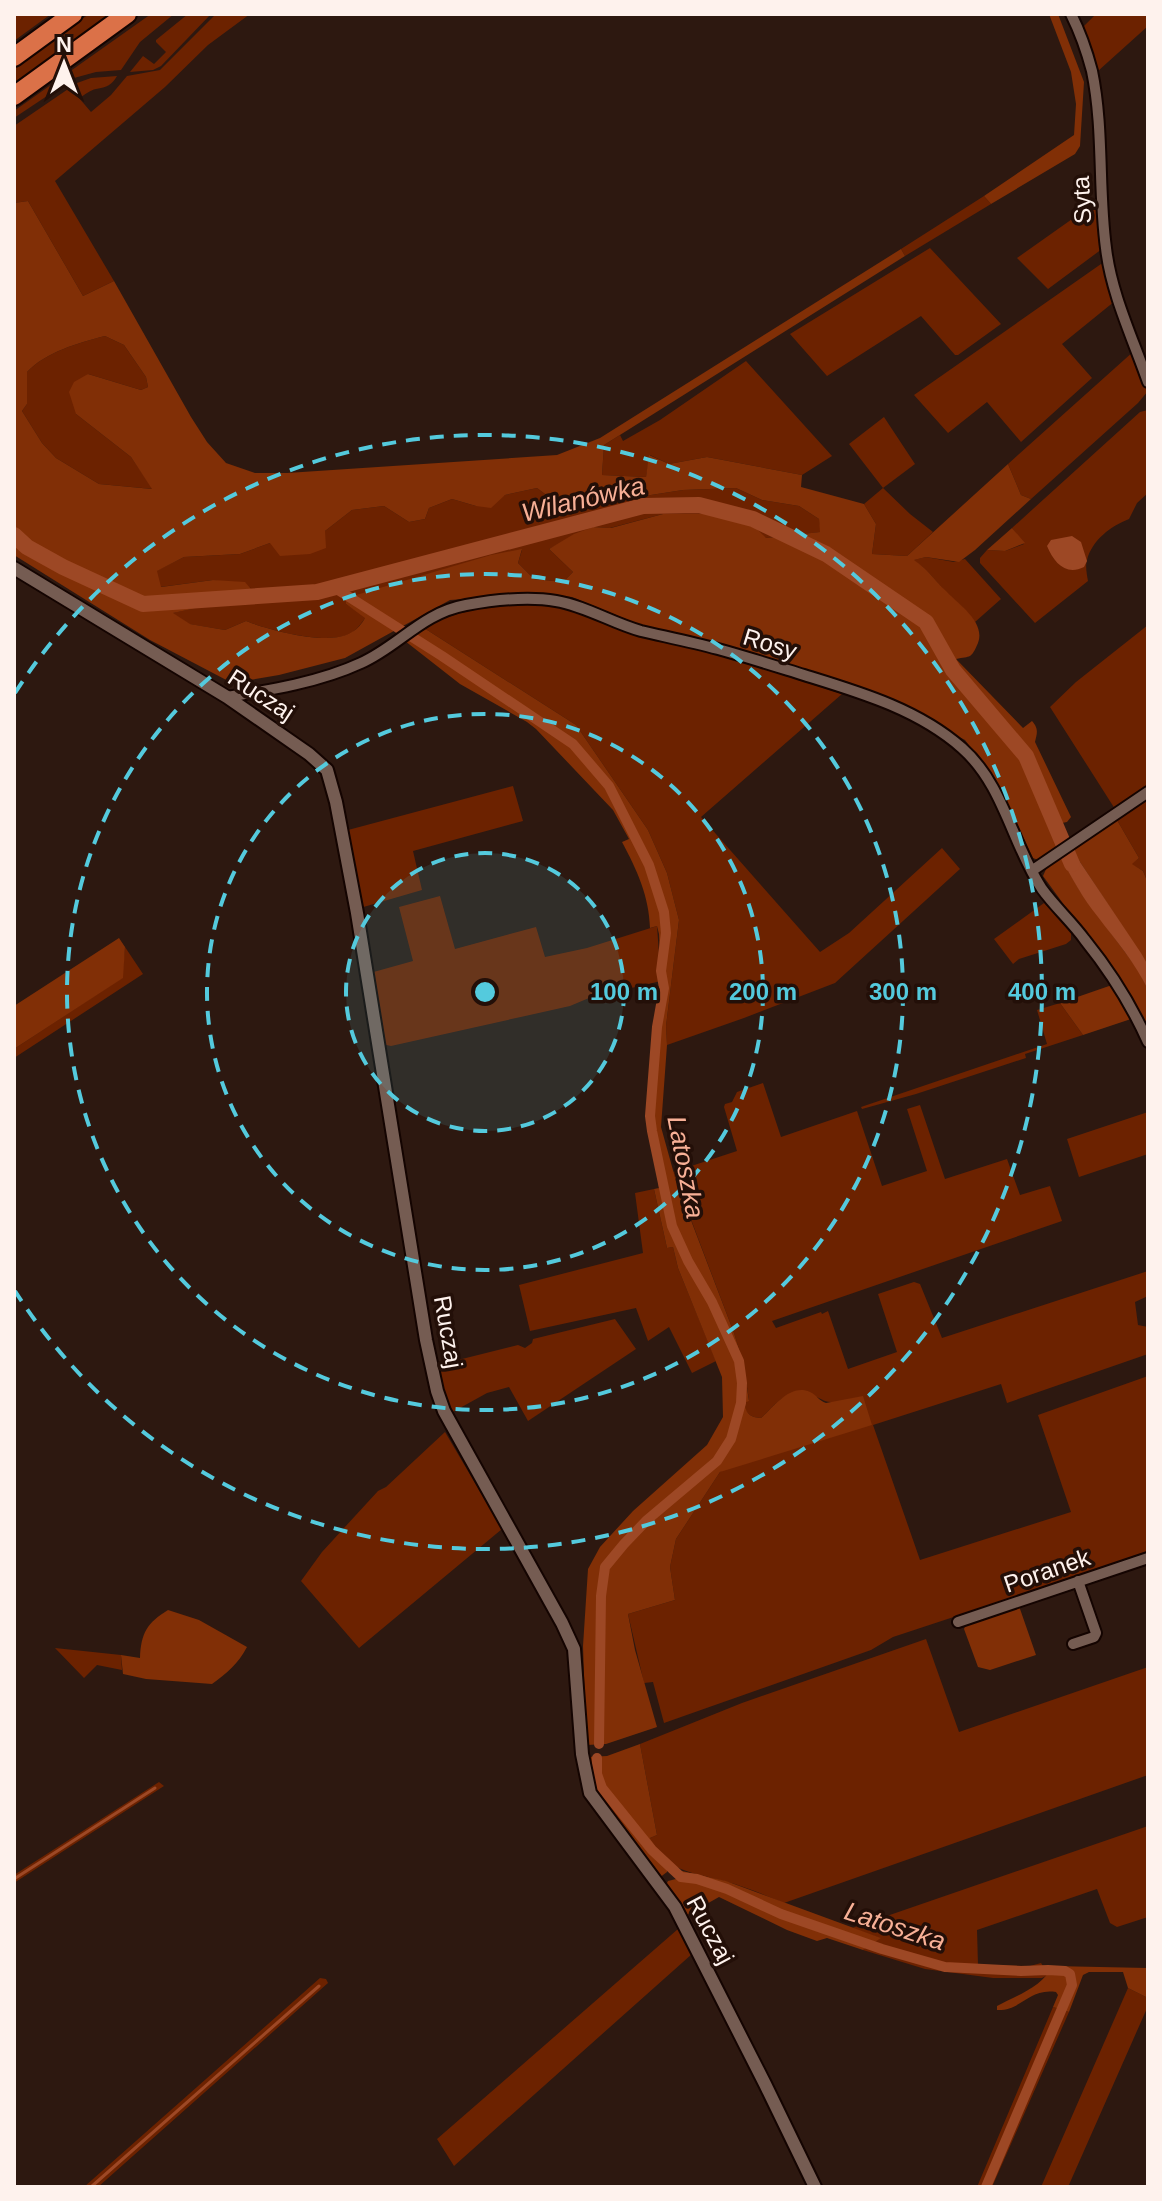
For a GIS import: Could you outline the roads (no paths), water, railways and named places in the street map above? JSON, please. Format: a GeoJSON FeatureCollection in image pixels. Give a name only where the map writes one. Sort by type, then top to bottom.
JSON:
{"type":"FeatureCollection","features":[{"type":"Feature","properties":{"kind":"highway"},"geometry":{"type":"LineString","coordinates":[[14,57],[73,14]]}},
{"type":"Feature","properties":{"kind":"highway"},"geometry":{"type":"LineString","coordinates":[[14,96],[127,14]]}},
{"type":"Feature","properties":{"kind":"street","name":"Syta"},"geometry":{"type":"LineString","coordinates":[[1071,14],[1088,57],[1094,85],[1106,252],[1148,382]]}},
{"type":"Feature","properties":{"kind":"street","name":"Ruczaj"},"geometry":{"type":"LineString","coordinates":[[14,568],[227,697],[309,754],[327,770],[331,778],[357,913],[437,1391],[461,1444],[574,1649],[582,1754],[590,1793],[675,1907],[815,2187]]}},
{"type":"Feature","properties":{"kind":"street","name":"Rosy"},"geometry":{"type":"LineString","coordinates":[[227,697],[340,672],[392,646],[419,623],[465,605],[540,598],[587,609],[637,629],[716,648],[885,701],[952,740],[973,759],[1008,817],[1041,887],[1087,941],[1121,990],[1148,1042]]}},
{"type":"Feature","properties":{"kind":"street"},"geometry":{"type":"LineString","coordinates":[[1033,870],[1148,792]]}},
{"type":"Feature","properties":{"kind":"street","name":"Poranek"},"geometry":{"type":"LineString","coordinates":[[958,1622],[1148,1558]]}},
{"type":"Feature","properties":{"kind":"street"},"geometry":{"type":"LineString","coordinates":[[1073,1644],[1094,1637],[1096,1633],[1078,1581]]}},
{"type":"Feature","properties":{"kind":"waterway","name":"Wilanówka"},"geometry":{"type":"LineString","coordinates":[[14,535],[27,547],[63,567],[143,604],[317,592],[643,506],[699,505],[753,519],[826,554],[926,622],[953,670],[1026,756],[1072,864]]}},
{"type":"Feature","properties":{"kind":"waterway","name":"Latoszka"},"geometry":{"type":"LineString","coordinates":[[335,588],[573,744],[609,786],[649,865],[664,912],[666,933],[661,971],[664,988],[657,1027],[650,1116],[652,1131],[672,1226],[739,1361],[741,1403],[731,1439],[717,1461],[647,1520],[605,1567],[601,1596],[599,1744]]}},
{"type":"Feature","properties":{"kind":"waterway","name":"Latoszka"},"geometry":{"type":"LineString","coordinates":[[597,1758],[597,1774],[602,1788],[652,1850],[681,1877],[727,1889],[781,1914],[945,1967],[1048,1970],[1070,1974],[1072,1985],[986,2187]]}},
{"type":"Feature","properties":{"kind":"waterway"},"geometry":{"type":"LineString","coordinates":[[14,1879],[155,1788]]}},
{"type":"Feature","properties":{"kind":"waterway"},"geometry":{"type":"LineString","coordinates":[[91,2187],[319,1986]]}}]}
